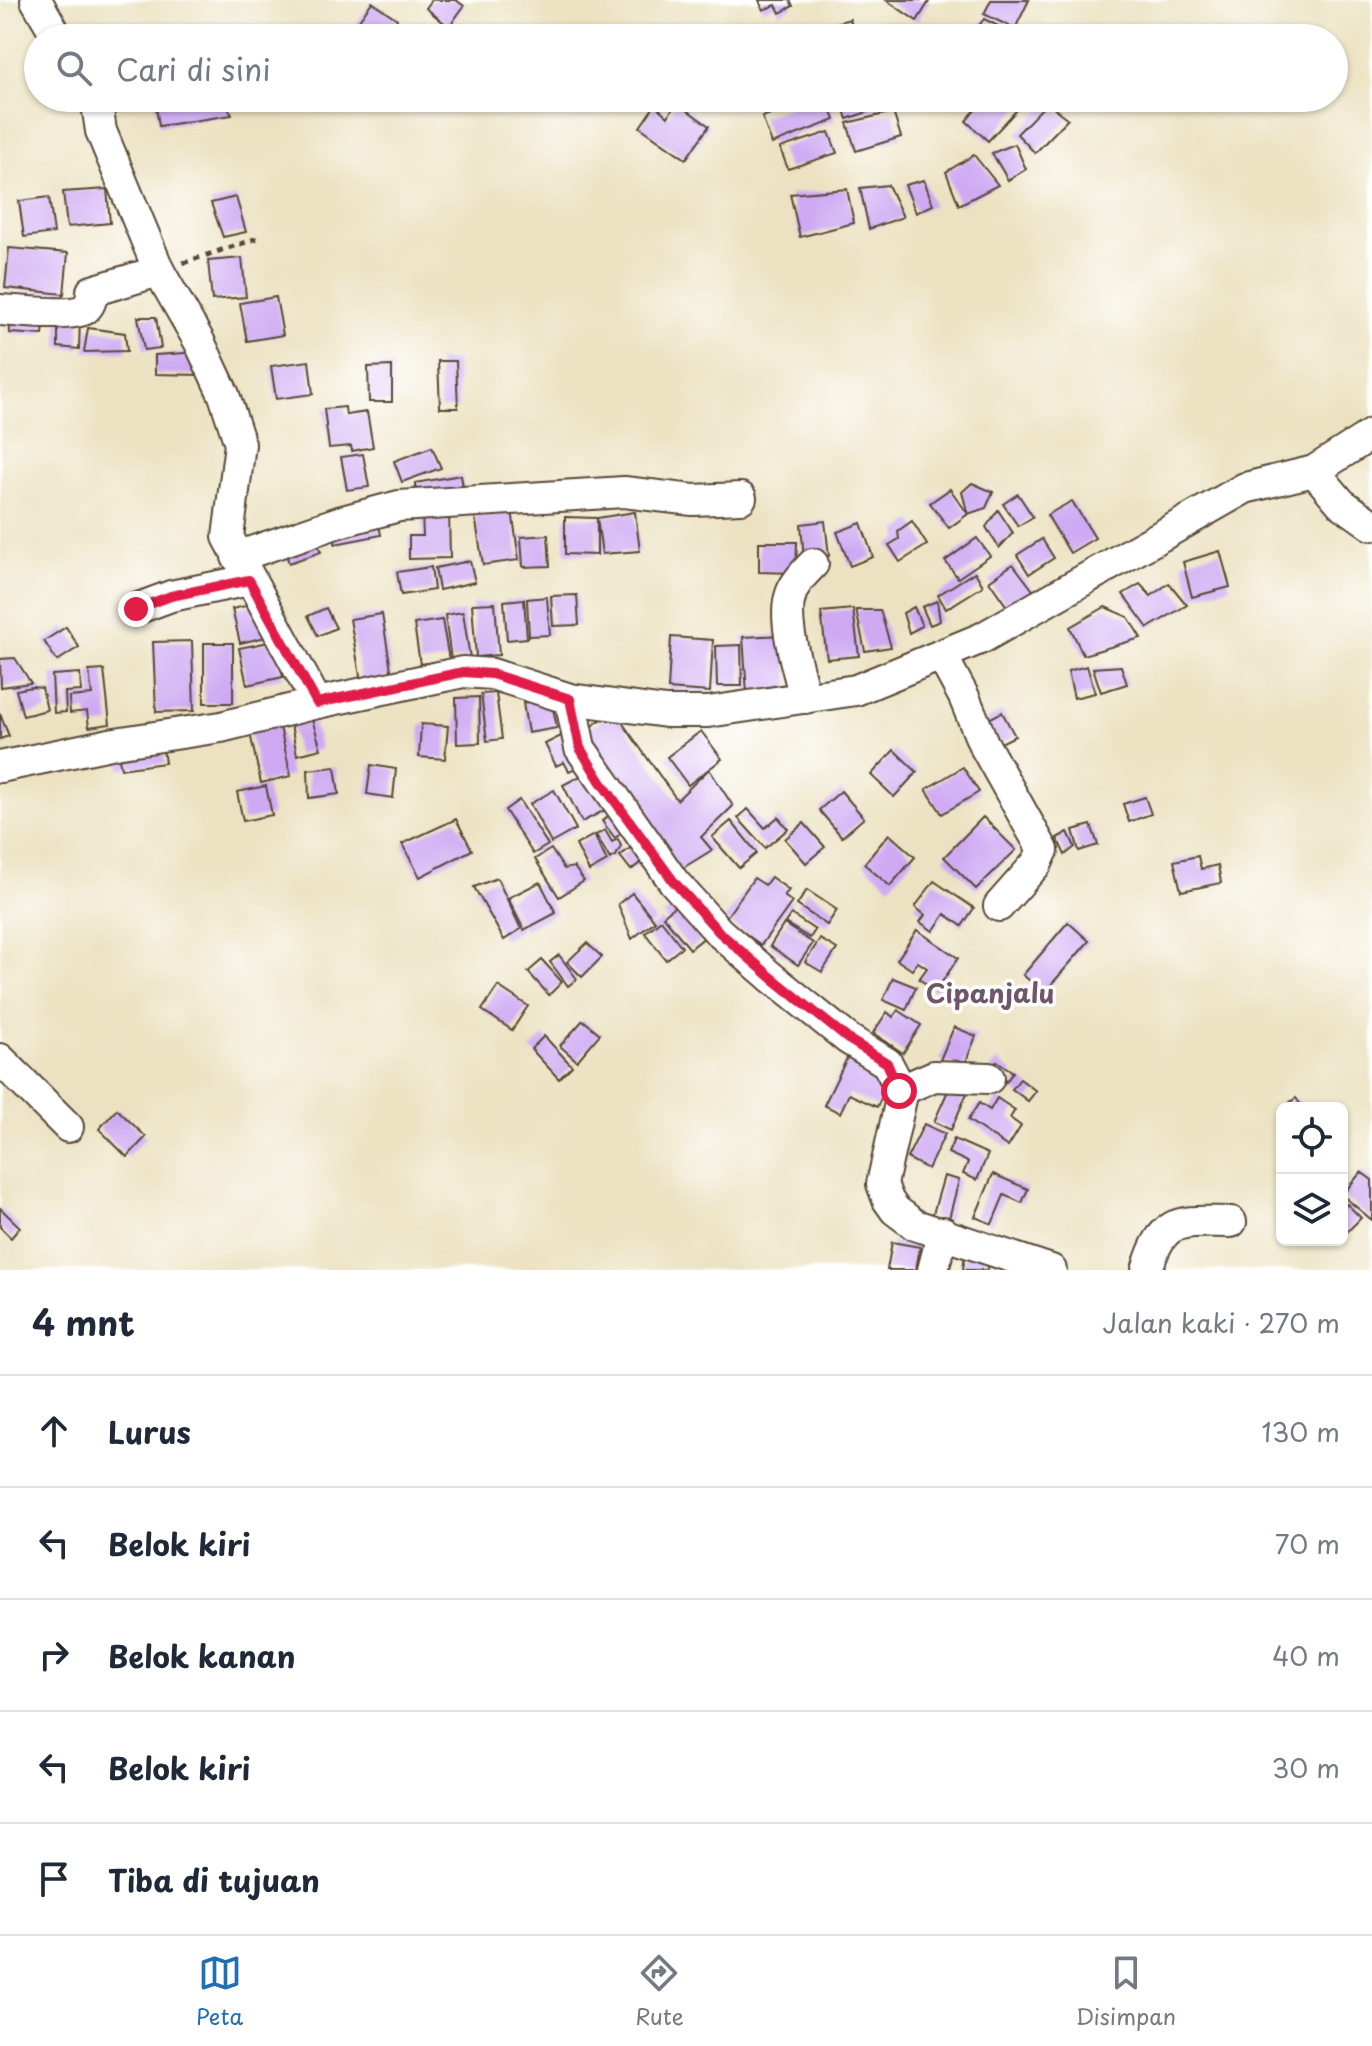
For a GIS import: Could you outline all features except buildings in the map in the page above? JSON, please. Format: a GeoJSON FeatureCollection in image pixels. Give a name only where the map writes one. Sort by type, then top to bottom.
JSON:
{"type":"FeatureCollection","features":[{"type":"Feature","properties":{"kind":"street"},"geometry":{"type":"LineString","coordinates":[[36,0],[50,24]]}},
{"type":"Feature","properties":{"kind":"street"},"geometry":{"type":"LineString","coordinates":[[98,112],[101,131],[159,271],[199,341],[224,395],[240,444],[228,537],[317,703]]}},
{"type":"Feature","properties":{"kind":"street"},"geometry":{"type":"LineString","coordinates":[[0,310],[34,313],[82,311],[89,305],[92,291],[159,271]]}},
{"type":"Feature","properties":{"kind":"street"},"geometry":{"type":"LineString","coordinates":[[0,767],[115,743],[221,727],[463,672],[492,674],[570,699],[666,712],[694,712],[856,690],[942,656],[1029,613],[1245,488],[1314,471],[1372,434]]}},
{"type":"Feature","properties":{"kind":"street"},"geometry":{"type":"LineString","coordinates":[[1314,471],[1341,503],[1372,525]]}},
{"type":"Feature","properties":{"kind":"street"},"geometry":{"type":"LineString","coordinates":[[136,609],[243,569],[339,522],[399,506],[624,492],[693,500],[741,498]]}},
{"type":"Feature","properties":{"kind":"street"},"geometry":{"type":"LineString","coordinates":[[805,698],[790,631],[789,611],[791,593],[813,564]]}},
{"type":"Feature","properties":{"kind":"street"},"geometry":{"type":"LineString","coordinates":[[942,656],[964,697],[983,743],[1043,850],[1037,863],[999,906]]}},
{"type":"Feature","properties":{"kind":"street"},"geometry":{"type":"LineString","coordinates":[[570,699],[580,748],[674,882],[719,932],[771,977],[848,1039],[887,1063],[901,1099],[882,1184],[888,1200],[901,1216],[915,1225],[1051,1270]]}},
{"type":"Feature","properties":{"kind":"street"},"geometry":{"type":"LineString","coordinates":[[0,1059],[68,1127]]}},
{"type":"Feature","properties":{"kind":"street"},"geometry":{"type":"LineString","coordinates":[[899,1091],[934,1076],[989,1078]]}},
{"type":"Feature","properties":{"kind":"street"},"geometry":{"type":"LineString","coordinates":[[1147,1270],[1153,1250],[1166,1230],[1184,1222],[1231,1222]]}},
{"type":"Feature","properties":{"kind":"street"},"geometry":{"type":"LineString","coordinates":[[933,1270],[943,1232]]}},
{"type":"Feature","properties":{"kind":"path"},"geometry":{"type":"LineString","coordinates":[[159,271],[261,237]]}},
{"type":"Feature","properties":{"kind":"district","name":"Cipanjalu"},"geometry":{"type":"Point","coordinates":[990,992]}},
{"type":"Feature","properties":{"kind":"route"},"geometry":{"type":"LineString","coordinates":[[136,609],[171,596],[249,580],[317,703],[463,672],[492,674],[570,699],[580,748],[674,882],[719,932],[771,977],[848,1039],[887,1063],[899,1091]]}}]}
